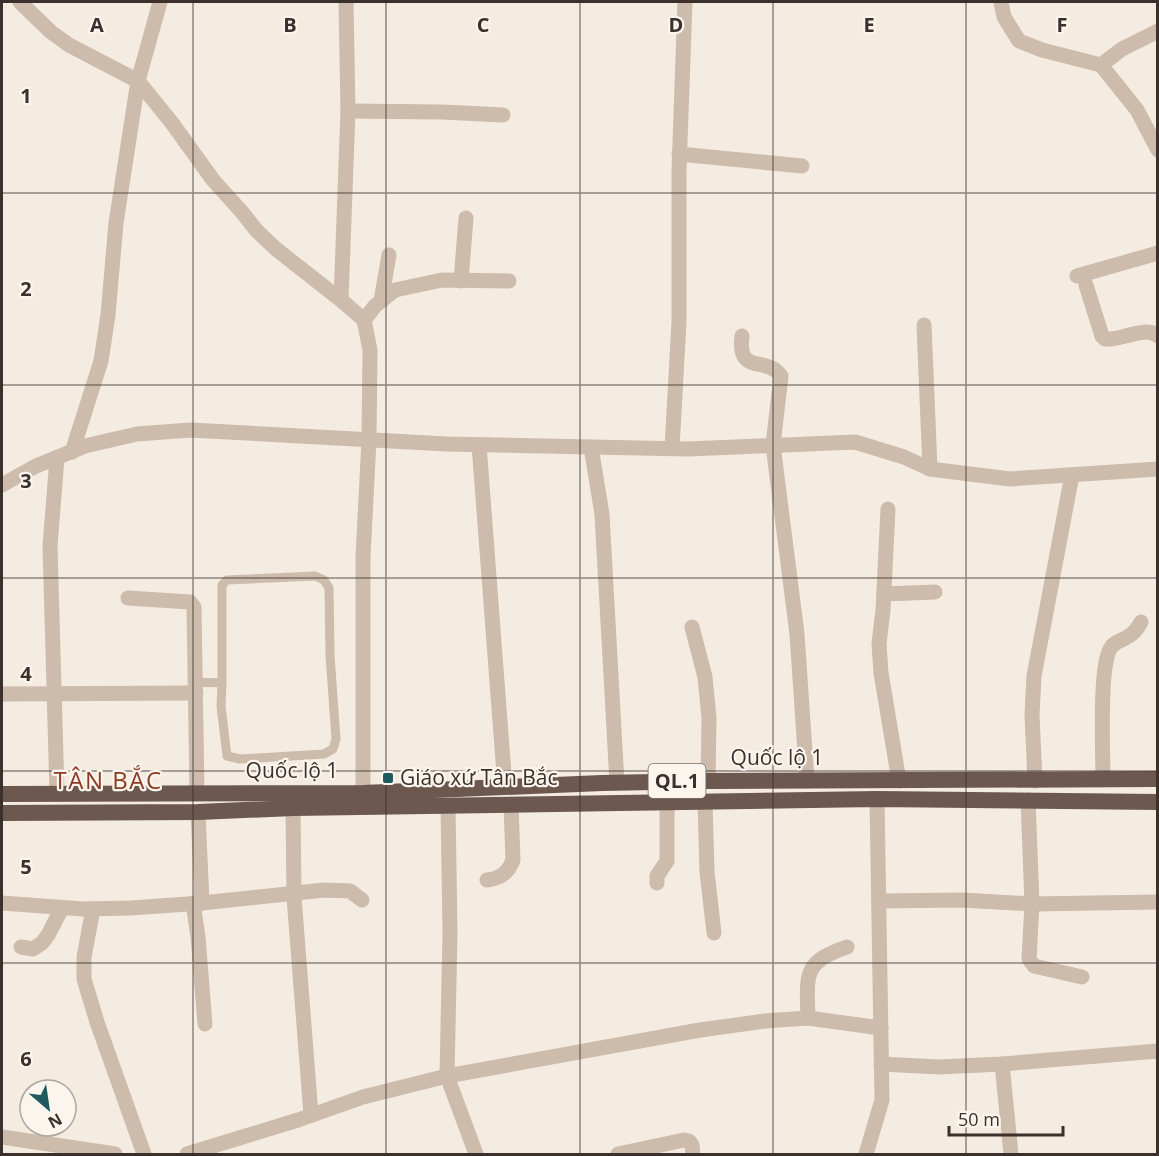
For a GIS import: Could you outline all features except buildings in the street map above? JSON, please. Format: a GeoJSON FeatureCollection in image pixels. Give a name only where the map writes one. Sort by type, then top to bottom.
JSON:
{"type":"FeatureCollection","features":[{"type":"Feature","properties":{"kind":"highway","name":"Quốc lộ 1"},"geometry":{"type":"LineString","coordinates":[[2,794],[363,793],[708,781],[1158,779]]}},
{"type":"Feature","properties":{"kind":"highway","name":"Quốc lộ 1"},"geometry":{"type":"LineString","coordinates":[[2,813],[198,812],[293,808],[877,799],[1158,802]]}},
{"type":"Feature","properties":{"kind":"street"},"geometry":{"type":"LineString","coordinates":[[20,2],[51,32],[69,45],[138,81],[213,180],[257,231],[364,320],[370,350],[369,440],[363,557],[363,793]]}},
{"type":"Feature","properties":{"kind":"street"},"geometry":{"type":"LineString","coordinates":[[72,452],[101,361],[108,315],[116,223],[138,81],[160,2]]}},
{"type":"Feature","properties":{"kind":"street"},"geometry":{"type":"LineString","coordinates":[[341,300],[348,111],[346,2]]}},
{"type":"Feature","properties":{"kind":"street"},"geometry":{"type":"LineString","coordinates":[[672,448],[679,322],[679,154],[685,2]]}},
{"type":"Feature","properties":{"kind":"street"},"geometry":{"type":"LineString","coordinates":[[1001,2],[1004,17],[1019,41],[1042,50],[1101,65],[1137,110],[1158,150]]}},
{"type":"Feature","properties":{"kind":"street"},"geometry":{"type":"LineString","coordinates":[[1101,65],[1122,49],[1158,31]]}},
{"type":"Feature","properties":{"kind":"street"},"geometry":{"type":"LineString","coordinates":[[348,111],[442,112],[503,116]]}},
{"type":"Feature","properties":{"kind":"street"},"geometry":{"type":"LineString","coordinates":[[679,154],[802,166]]}},
{"type":"Feature","properties":{"kind":"street"},"geometry":{"type":"LineString","coordinates":[[461,281],[466,218]]}},
{"type":"Feature","properties":{"kind":"street"},"geometry":{"type":"LineString","coordinates":[[1158,253],[1082,280],[1105,339],[1147,332],[1153,332],[1158,336]]}},
{"type":"Feature","properties":{"kind":"street"},"geometry":{"type":"LineString","coordinates":[[381,301],[389,255]]}},
{"type":"Feature","properties":{"kind":"street"},"geometry":{"type":"LineString","coordinates":[[364,320],[381,301],[395,290],[442,280],[509,281]]}},
{"type":"Feature","properties":{"kind":"street"},"geometry":{"type":"LineString","coordinates":[[924,325],[930,469]]}},
{"type":"Feature","properties":{"kind":"street"},"geometry":{"type":"LineString","coordinates":[[742,336],[740,349],[744,358],[752,364],[774,369],[781,376],[773,445],[797,634],[807,781]]}},
{"type":"Feature","properties":{"kind":"street"},"geometry":{"type":"LineString","coordinates":[[2,485],[85,446],[137,434],[189,430],[480,445],[672,448],[855,442],[904,457],[930,469],[1010,479],[1158,469]]}},
{"type":"Feature","properties":{"kind":"street"},"geometry":{"type":"LineString","coordinates":[[480,445],[505,787]]}},
{"type":"Feature","properties":{"kind":"street"},"geometry":{"type":"LineString","coordinates":[[591,447],[602,514],[617,783]]}},
{"type":"Feature","properties":{"kind":"street"},"geometry":{"type":"LineString","coordinates":[[57,458],[50,546],[57,793]]}},
{"type":"Feature","properties":{"kind":"street"},"geometry":{"type":"LineString","coordinates":[[1035,781],[1032,715],[1034,676],[1072,475]]}},
{"type":"Feature","properties":{"kind":"street"},"geometry":{"type":"LineString","coordinates":[[888,509],[879,644],[881,673],[900,781]]}},
{"type":"Feature","properties":{"kind":"street"},"geometry":{"type":"LineString","coordinates":[[884,594],[935,592]]}},
{"type":"Feature","properties":{"kind":"street"},"geometry":{"type":"LineString","coordinates":[[128,598],[193,603],[197,793]]}},
{"type":"Feature","properties":{"kind":"street"},"geometry":{"type":"LineString","coordinates":[[1103,780],[1104,678],[1109,651],[1117,642],[1136,631],[1141,622]]}},
{"type":"Feature","properties":{"kind":"street"},"geometry":{"type":"LineString","coordinates":[[692,627],[706,687],[709,717],[708,781]]}},
{"type":"Feature","properties":{"kind":"street"},"geometry":{"type":"LineString","coordinates":[[2,694],[195,687]]}},
{"type":"Feature","properties":{"kind":"street"},"geometry":{"type":"LineString","coordinates":[[869,1153],[882,1100],[877,799]]}},
{"type":"Feature","properties":{"kind":"street"},"geometry":{"type":"LineString","coordinates":[[1028,800],[1032,904],[1028,954],[1031,963],[1038,967],[1082,977]]}},
{"type":"Feature","properties":{"kind":"street"},"geometry":{"type":"LineString","coordinates":[[657,883],[657,876],[667,861],[667,802]]}},
{"type":"Feature","properties":{"kind":"street"},"geometry":{"type":"LineString","coordinates":[[705,802],[707,872],[714,933]]}},
{"type":"Feature","properties":{"kind":"street"},"geometry":{"type":"LineString","coordinates":[[487,880],[500,878],[510,868],[513,860],[512,805]]}},
{"type":"Feature","properties":{"kind":"street"},"geometry":{"type":"LineString","coordinates":[[448,806],[450,933],[447,1076],[476,1155]]}},
{"type":"Feature","properties":{"kind":"street"},"geometry":{"type":"LineString","coordinates":[[293,808],[294,893],[311,1115]]}},
{"type":"Feature","properties":{"kind":"street"},"geometry":{"type":"LineString","coordinates":[[198,812],[198,937],[205,1024]]}},
{"type":"Feature","properties":{"kind":"street"},"geometry":{"type":"LineString","coordinates":[[2,903],[62,908],[131,908],[324,890],[350,891],[362,900]]}},
{"type":"Feature","properties":{"kind":"street"},"geometry":{"type":"LineString","coordinates":[[879,902],[962,900],[1032,904],[1158,902]]}},
{"type":"Feature","properties":{"kind":"street"},"geometry":{"type":"LineString","coordinates":[[21,947],[33,949],[42,943],[62,908]]}},
{"type":"Feature","properties":{"kind":"street"},"geometry":{"type":"LineString","coordinates":[[93,909],[84,957],[84,979],[144,1155]]}},
{"type":"Feature","properties":{"kind":"street"},"geometry":{"type":"LineString","coordinates":[[808,1018],[807,988],[810,969],[826,954],[847,947]]}},
{"type":"Feature","properties":{"kind":"street"},"geometry":{"type":"LineString","coordinates":[[187,1155],[363,1097],[447,1076],[700,1030],[765,1021],[808,1018],[881,1028]]}},
{"type":"Feature","properties":{"kind":"street"},"geometry":{"type":"LineString","coordinates":[[881,1064],[939,1068],[1158,1051]]}},
{"type":"Feature","properties":{"kind":"street"},"geometry":{"type":"LineString","coordinates":[[1002,1064],[1011,1155]]}},
{"type":"Feature","properties":{"kind":"street"},"geometry":{"type":"LineString","coordinates":[[2,1137],[115,1155]]}},
{"type":"Feature","properties":{"kind":"street"},"geometry":{"type":"LineString","coordinates":[[618,1155],[684,1140],[689,1141],[692,1145],[693,1155]]}},
{"type":"Feature","properties":{"kind":"lane"},"geometry":{"type":"LineString","coordinates":[[315,576],[324,580],[329,588],[330,655],[336,739],[333,749],[324,754],[312,755],[240,759],[227,756],[221,706],[222,683],[222,585],[227,580],[315,576]]}},
{"type":"Feature","properties":{"kind":"lane"},"geometry":{"type":"LineString","coordinates":[[195,687],[222,683]]}},
{"type":"Feature","properties":{"kind":"place","name":"Giáo xứ Tân Bắc"},"geometry":{"type":"Point","coordinates":[388,778]}},
{"type":"Feature","properties":{"kind":"district","name":"TÂN BẮC"},"geometry":{"type":"Point","coordinates":[108,781]}}]}
